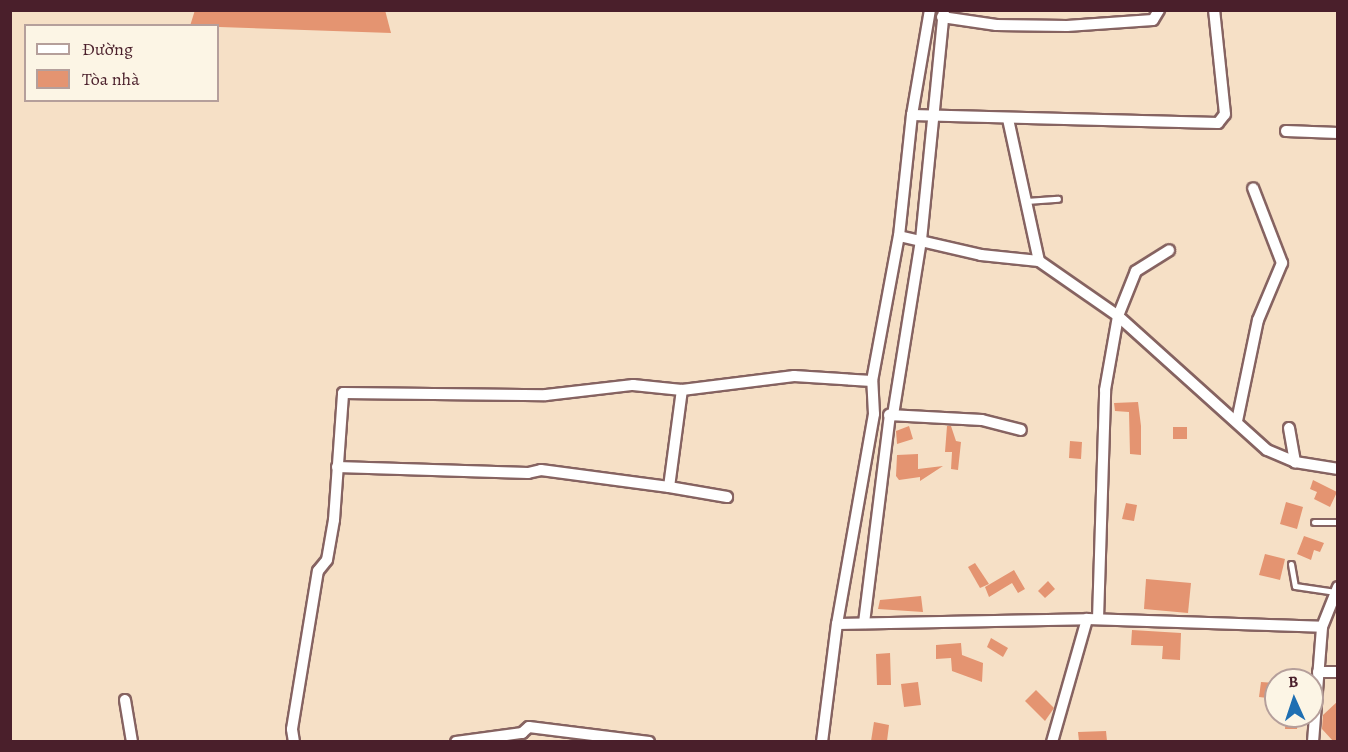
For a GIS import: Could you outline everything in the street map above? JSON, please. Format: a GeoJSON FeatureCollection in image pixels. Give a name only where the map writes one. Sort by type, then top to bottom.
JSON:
{"type":"FeatureCollection","features":[{"type":"Feature","properties":{"kind":"street"},"geometry":{"type":"LineString","coordinates":[[822,741],[837,624],[873,414],[872,381],[899,236],[912,115],[930,10]]}},
{"type":"Feature","properties":{"kind":"street"},"geometry":{"type":"LineString","coordinates":[[864,623],[892,415],[921,240],[931,115],[943,14],[996,25],[1067,26],[1153,20],[1159,10]]}},
{"type":"Feature","properties":{"kind":"street"},"geometry":{"type":"LineString","coordinates":[[912,115],[1218,123],[1225,114],[1214,10]]}},
{"type":"Feature","properties":{"kind":"street"},"geometry":{"type":"LineString","coordinates":[[1008,119],[1040,261]]}},
{"type":"Feature","properties":{"kind":"street"},"geometry":{"type":"LineString","coordinates":[[1286,130],[1338,133]]}},
{"type":"Feature","properties":{"kind":"street"},"geometry":{"type":"LineString","coordinates":[[1237,421],[1258,320],[1282,262],[1253,189]]}},
{"type":"Feature","properties":{"kind":"street"},"geometry":{"type":"LineString","coordinates":[[899,236],[981,255],[1040,261],[1118,316],[1267,450],[1294,462],[1338,469]]}},
{"type":"Feature","properties":{"kind":"street"},"geometry":{"type":"LineString","coordinates":[[1052,741],[1092,619],[1106,390],[1118,316],[1136,271],[1169,250]]}},
{"type":"Feature","properties":{"kind":"street"},"geometry":{"type":"LineString","coordinates":[[294,741],[292,729],[318,571],[324,566],[331,537],[341,397],[347,391],[546,395],[633,385],[682,390],[794,376],[872,381]]}},
{"type":"Feature","properties":{"kind":"street"},"geometry":{"type":"LineString","coordinates":[[669,487],[682,390]]}},
{"type":"Feature","properties":{"kind":"street"},"geometry":{"type":"LineString","coordinates":[[873,414],[982,420],[1021,430]]}},
{"type":"Feature","properties":{"kind":"street"},"geometry":{"type":"LineString","coordinates":[[1289,428],[1294,462]]}},
{"type":"Feature","properties":{"kind":"street"},"geometry":{"type":"LineString","coordinates":[[337,467],[528,473],[541,470],[726,496]]}},
{"type":"Feature","properties":{"kind":"street"},"geometry":{"type":"LineString","coordinates":[[1318,668],[1322,627],[1337,590]]}},
{"type":"Feature","properties":{"kind":"street"},"geometry":{"type":"LineString","coordinates":[[837,624],[1092,619],[1322,627]]}},
{"type":"Feature","properties":{"kind":"street"},"geometry":{"type":"LineString","coordinates":[[125,700],[132,741]]}},
{"type":"Feature","properties":{"kind":"street"},"geometry":{"type":"LineString","coordinates":[[456,741],[522,734],[528,727],[649,741]]}},
{"type":"Feature","properties":{"kind":"lane"},"geometry":{"type":"LineString","coordinates":[[1026,201],[1058,199]]}},
{"type":"Feature","properties":{"kind":"lane"},"geometry":{"type":"LineString","coordinates":[[1314,522],[1338,522]]}},
{"type":"Feature","properties":{"kind":"lane"},"geometry":{"type":"LineString","coordinates":[[1291,564],[1295,586],[1337,590]]}},
{"type":"Feature","properties":{"kind":"building"},"geometry":{"type":"Polygon","coordinates":[[[195,10],[385,10],[391,33],[219,27],[219,24],[191,24],[195,10]]]}},
{"type":"Feature","properties":{"kind":"building"},"geometry":{"type":"Polygon","coordinates":[[[1138,402],[1141,455],[1130,454],[1129,412],[1115,411],[1114,403],[1138,402]]]}},
{"type":"Feature","properties":{"kind":"building"},"geometry":{"type":"Polygon","coordinates":[[[909,426],[913,439],[897,444],[896,431],[909,426]]]}},
{"type":"Feature","properties":{"kind":"building"},"geometry":{"type":"Polygon","coordinates":[[[947,426],[951,426],[956,441],[961,442],[958,470],[951,469],[952,452],[945,452],[947,426]]]}},
{"type":"Feature","properties":{"kind":"building"},"geometry":{"type":"Polygon","coordinates":[[[1173,427],[1187,427],[1187,439],[1173,439],[1173,427]]]}},
{"type":"Feature","properties":{"kind":"building"},"geometry":{"type":"Polygon","coordinates":[[[1070,441],[1082,442],[1081,459],[1069,458],[1070,441]]]}},
{"type":"Feature","properties":{"kind":"building"},"geometry":{"type":"Polygon","coordinates":[[[918,454],[918,469],[943,466],[920,481],[920,477],[899,480],[896,476],[897,455],[918,454]]]}},
{"type":"Feature","properties":{"kind":"building"},"geometry":{"type":"Polygon","coordinates":[[[1313,480],[1337,492],[1330,507],[1314,499],[1317,492],[1310,489],[1313,480]]]}},
{"type":"Feature","properties":{"kind":"building"},"geometry":{"type":"Polygon","coordinates":[[[1286,502],[1303,507],[1297,529],[1280,524],[1286,502]]]}},
{"type":"Feature","properties":{"kind":"building"},"geometry":{"type":"Polygon","coordinates":[[[1126,503],[1137,505],[1134,521],[1122,519],[1126,503]]]}},
{"type":"Feature","properties":{"kind":"building"},"geometry":{"type":"Polygon","coordinates":[[[1304,536],[1324,543],[1320,552],[1314,550],[1311,560],[1297,554],[1304,536]]]}},
{"type":"Feature","properties":{"kind":"building"},"geometry":{"type":"Polygon","coordinates":[[[1265,554],[1285,559],[1280,580],[1259,575],[1265,554]]]}},
{"type":"Feature","properties":{"kind":"building"},"geometry":{"type":"Polygon","coordinates":[[[975,563],[989,584],[980,588],[968,567],[975,563]]]}},
{"type":"Feature","properties":{"kind":"building"},"geometry":{"type":"Polygon","coordinates":[[[1014,570],[1025,589],[1018,593],[1012,583],[989,597],[985,587],[1014,570]]]}},
{"type":"Feature","properties":{"kind":"building"},"geometry":{"type":"Polygon","coordinates":[[[1146,579],[1191,583],[1188,613],[1144,609],[1146,579]]]}},
{"type":"Feature","properties":{"kind":"building"},"geometry":{"type":"Polygon","coordinates":[[[1048,581],[1055,589],[1045,598],[1038,591],[1048,581]]]}},
{"type":"Feature","properties":{"kind":"building"},"geometry":{"type":"Polygon","coordinates":[[[921,596],[923,612],[878,609],[880,600],[921,596]]]}},
{"type":"Feature","properties":{"kind":"building"},"geometry":{"type":"Polygon","coordinates":[[[1132,630],[1181,633],[1180,660],[1162,659],[1163,646],[1131,645],[1132,630]]]}},
{"type":"Feature","properties":{"kind":"building"},"geometry":{"type":"Polygon","coordinates":[[[991,638],[1008,648],[1003,657],[987,647],[991,638]]]}},
{"type":"Feature","properties":{"kind":"building"},"geometry":{"type":"Polygon","coordinates":[[[961,643],[962,655],[983,663],[982,682],[952,671],[951,658],[936,659],[936,645],[961,643]]]}},
{"type":"Feature","properties":{"kind":"building"},"geometry":{"type":"Polygon","coordinates":[[[890,653],[891,685],[877,685],[876,654],[890,653]]]}},
{"type":"Feature","properties":{"kind":"building"},"geometry":{"type":"Polygon","coordinates":[[[918,682],[921,705],[904,707],[901,684],[918,682]]]}},
{"type":"Feature","properties":{"kind":"building"},"geometry":{"type":"Polygon","coordinates":[[[1261,682],[1264,682],[1264,698],[1259,697],[1261,682]]]}},
{"type":"Feature","properties":{"kind":"building"},"geometry":{"type":"Polygon","coordinates":[[[1036,690],[1054,708],[1045,721],[1025,701],[1036,690]]]}},
{"type":"Feature","properties":{"kind":"building"},"geometry":{"type":"Polygon","coordinates":[[[1338,701],[1338,741],[1333,741],[1322,729],[1324,728],[1324,714],[1338,701]]]}},
{"type":"Feature","properties":{"kind":"building"},"geometry":{"type":"Polygon","coordinates":[[[874,722],[889,725],[887,741],[871,741],[874,722]]]}},
{"type":"Feature","properties":{"kind":"building"},"geometry":{"type":"Polygon","coordinates":[[[1106,731],[1107,741],[1079,741],[1078,732],[1106,731]]]}}]}
